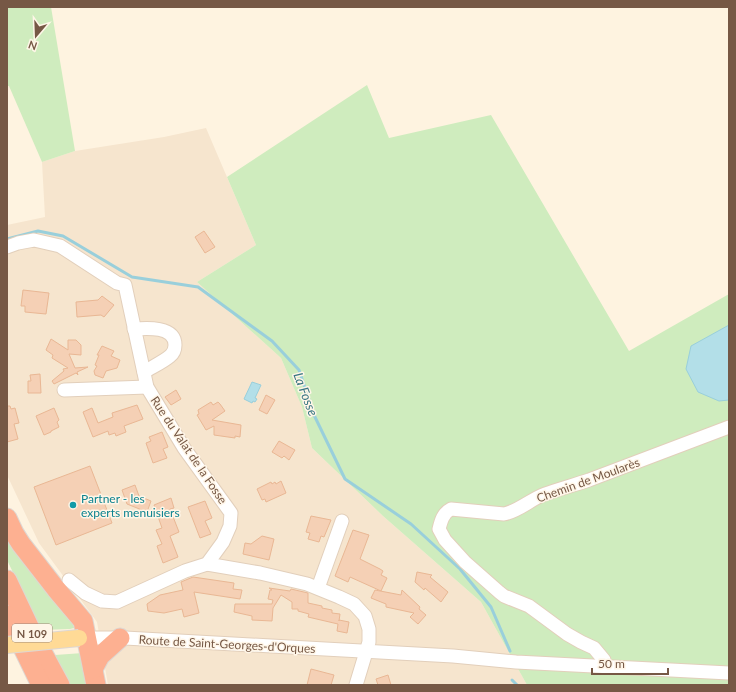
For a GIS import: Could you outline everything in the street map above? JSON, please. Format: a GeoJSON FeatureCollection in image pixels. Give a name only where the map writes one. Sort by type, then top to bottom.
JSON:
{"type":"FeatureCollection","features":[{"type":"Feature","properties":{"kind":"highway"},"geometry":{"type":"LineString","coordinates":[[7,518],[14,533],[22,544],[56,589],[83,621],[83,638],[95,677]]}},
{"type":"Feature","properties":{"kind":"highway","name":"N 109"},"geometry":{"type":"LineString","coordinates":[[7,580],[33,635],[60,685]]}},
{"type":"Feature","properties":{"kind":"highway","name":"N 109"},"geometry":{"type":"LineString","coordinates":[[7,615],[41,685]]}},
{"type":"Feature","properties":{"kind":"highway"},"geometry":{"type":"LineString","coordinates":[[95,677],[100,656],[120,638]]}},
{"type":"Feature","properties":{"kind":"highway"},"geometry":{"type":"LineString","coordinates":[[7,644],[28,685]]}},
{"type":"Feature","properties":{"kind":"main road","name":"Route de Saint-Georges-d'Orques"},"geometry":{"type":"LineString","coordinates":[[7,644],[83,638]]}},
{"type":"Feature","properties":{"kind":"street","name":"Rue du Valat de la Fosse"},"geometry":{"type":"LineString","coordinates":[[7,247],[34,240],[60,246],[117,283],[125,286],[147,387],[184,448],[231,513],[230,526],[223,542],[207,564]]}},
{"type":"Feature","properties":{"kind":"street"},"geometry":{"type":"LineString","coordinates":[[134,328],[150,328],[165,331],[171,334],[175,341],[175,348],[172,355],[144,372]]}},
{"type":"Feature","properties":{"kind":"street"},"geometry":{"type":"LineString","coordinates":[[64,390],[147,387]]}},
{"type":"Feature","properties":{"kind":"street","name":"Chemin de Moularès"},"geometry":{"type":"LineString","coordinates":[[606,667],[604,660],[594,648],[567,634],[529,606],[504,596],[465,562],[445,540],[439,529],[443,517],[446,512],[451,509],[504,514],[510,513],[544,494],[587,480],[729,428]]}},
{"type":"Feature","properties":{"kind":"street"},"geometry":{"type":"LineString","coordinates":[[318,588],[342,521]]}},
{"type":"Feature","properties":{"kind":"street"},"geometry":{"type":"LineString","coordinates":[[69,580],[85,593],[102,601],[117,602],[185,571],[207,564],[260,573],[318,588],[354,604],[365,616],[370,630],[369,642],[356,685]]}},
{"type":"Feature","properties":{"kind":"street","name":"Route de Saint-Georges-d'Orques"},"geometry":{"type":"LineString","coordinates":[[83,638],[120,638],[367,651],[606,667],[729,673]]}},
{"type":"Feature","properties":{"kind":"shaded area"},"geometry":{"type":"Polygon","coordinates":[[[206,128],[256,245],[197,282],[281,358],[302,407],[312,448],[383,516],[481,602],[527,685],[108,685],[97,622],[39,543],[7,475],[7,225],[45,217],[42,162],[75,151],[164,137],[206,128]]]}},
{"type":"Feature","properties":{"kind":"green space"},"geometry":{"type":"Polygon","coordinates":[[[7,7],[51,7],[75,151],[42,162],[9,86],[7,86],[7,7]]]}},
{"type":"Feature","properties":{"kind":"green space"},"geometry":{"type":"Polygon","coordinates":[[[367,85],[389,138],[491,115],[629,351],[729,294],[729,685],[527,685],[481,602],[383,516],[312,448],[302,407],[281,358],[197,282],[256,245],[227,177],[367,85]]]}},
{"type":"Feature","properties":{"kind":"green space"},"geometry":{"type":"Polygon","coordinates":[[[7,528],[73,623],[74,628],[41,630],[7,560],[7,528]]]}},
{"type":"Feature","properties":{"kind":"green space"},"geometry":{"type":"Polygon","coordinates":[[[83,653],[91,685],[70,685],[55,655],[83,653]]]}},
{"type":"Feature","properties":{"kind":"water"},"geometry":{"type":"Polygon","coordinates":[[[729,325],[729,400],[719,401],[698,392],[686,369],[691,346],[729,325]]]}},
{"type":"Feature","properties":{"kind":"water"},"geometry":{"type":"Polygon","coordinates":[[[252,382],[261,385],[255,398],[257,399],[252,403],[244,399],[252,382]]]}},
{"type":"Feature","properties":{"kind":"building"},"geometry":{"type":"Polygon","coordinates":[[[204,231],[215,247],[205,253],[195,237],[204,231]]]}},
{"type":"Feature","properties":{"kind":"building"},"geometry":{"type":"Polygon","coordinates":[[[23,290],[49,293],[46,314],[25,312],[25,306],[21,306],[23,290]]]}},
{"type":"Feature","properties":{"kind":"building"},"geometry":{"type":"Polygon","coordinates":[[[102,296],[114,305],[104,317],[101,315],[77,317],[76,302],[98,300],[102,296]]]}},
{"type":"Feature","properties":{"kind":"building"},"geometry":{"type":"Polygon","coordinates":[[[51,339],[68,350],[68,340],[76,340],[81,345],[81,355],[69,354],[75,368],[88,367],[77,372],[78,375],[76,373],[54,384],[52,381],[64,371],[63,369],[68,368],[52,358],[53,355],[46,350],[51,339]]]}},
{"type":"Feature","properties":{"kind":"building"},"geometry":{"type":"Polygon","coordinates":[[[102,346],[114,351],[111,356],[120,360],[117,368],[106,371],[103,378],[95,375],[94,371],[97,366],[95,365],[99,355],[97,355],[102,346]]]}},
{"type":"Feature","properties":{"kind":"building"},"geometry":{"type":"Polygon","coordinates":[[[40,374],[41,393],[28,393],[28,381],[31,381],[30,375],[40,374]]]}},
{"type":"Feature","properties":{"kind":"building"},"geometry":{"type":"Polygon","coordinates":[[[176,390],[181,399],[171,405],[165,397],[176,390]]]}},
{"type":"Feature","properties":{"kind":"building"},"geometry":{"type":"Polygon","coordinates":[[[266,395],[275,400],[267,414],[259,410],[266,395]]]}},
{"type":"Feature","properties":{"kind":"building"},"geometry":{"type":"Polygon","coordinates":[[[211,402],[213,405],[218,402],[225,411],[212,420],[241,425],[240,437],[235,436],[235,438],[214,435],[214,426],[206,430],[197,415],[199,414],[198,410],[211,402]]]}},
{"type":"Feature","properties":{"kind":"building"},"geometry":{"type":"Polygon","coordinates":[[[137,405],[143,419],[124,426],[126,432],[116,436],[115,433],[109,435],[108,431],[93,437],[83,412],[92,408],[98,423],[113,417],[112,413],[137,405]]]}},
{"type":"Feature","properties":{"kind":"building"},"geometry":{"type":"Polygon","coordinates":[[[7,406],[10,406],[11,409],[15,408],[19,423],[14,424],[18,439],[7,442],[7,406]]]}},
{"type":"Feature","properties":{"kind":"building"},"geometry":{"type":"Polygon","coordinates":[[[54,408],[59,420],[57,422],[59,427],[44,435],[36,416],[54,408]]]}},
{"type":"Feature","properties":{"kind":"building"},"geometry":{"type":"Polygon","coordinates":[[[162,432],[168,447],[163,449],[167,458],[153,463],[146,443],[151,441],[149,437],[162,432]]]}},
{"type":"Feature","properties":{"kind":"building"},"geometry":{"type":"Polygon","coordinates":[[[279,441],[295,450],[289,460],[284,456],[282,458],[272,452],[279,441]]]}},
{"type":"Feature","properties":{"kind":"building","name":"Partner - les experts menuisiers"},"geometry":{"type":"Polygon","coordinates":[[[90,466],[112,523],[56,545],[34,487],[90,466]]]}},
{"type":"Feature","properties":{"kind":"building"},"geometry":{"type":"Polygon","coordinates":[[[281,481],[286,493],[266,502],[265,499],[262,500],[257,489],[271,482],[272,484],[275,482],[276,484],[281,481]]]}},
{"type":"Feature","properties":{"kind":"building"},"geometry":{"type":"Polygon","coordinates":[[[135,485],[139,496],[151,501],[147,512],[127,504],[122,490],[135,485]]]}},
{"type":"Feature","properties":{"kind":"building"},"geometry":{"type":"Polygon","coordinates":[[[171,498],[174,508],[170,509],[179,532],[170,536],[178,557],[163,563],[157,546],[162,544],[156,530],[162,528],[154,505],[171,498]]]}},
{"type":"Feature","properties":{"kind":"building"},"geometry":{"type":"Polygon","coordinates":[[[205,501],[212,518],[205,521],[211,534],[200,538],[188,507],[205,501]]]}},
{"type":"Feature","properties":{"kind":"building"},"geometry":{"type":"Polygon","coordinates":[[[311,516],[331,520],[324,537],[321,536],[319,542],[308,539],[310,533],[306,532],[311,516]]]}},
{"type":"Feature","properties":{"kind":"building"},"geometry":{"type":"Polygon","coordinates":[[[353,530],[369,535],[360,559],[383,571],[381,575],[387,578],[381,591],[350,577],[348,582],[335,576],[353,530]]]}},
{"type":"Feature","properties":{"kind":"building"},"geometry":{"type":"Polygon","coordinates":[[[262,536],[274,539],[269,560],[243,554],[245,543],[251,544],[262,536]]]}},
{"type":"Feature","properties":{"kind":"building"},"geometry":{"type":"Polygon","coordinates":[[[417,572],[432,575],[430,577],[448,592],[441,602],[425,588],[424,590],[415,582],[417,572]]]}},
{"type":"Feature","properties":{"kind":"building"},"geometry":{"type":"Polygon","coordinates":[[[193,577],[234,583],[233,589],[242,590],[240,599],[194,592],[199,613],[184,617],[182,609],[164,613],[148,611],[147,604],[160,595],[183,590],[181,582],[193,577]]]}},
{"type":"Feature","properties":{"kind":"building"},"geometry":{"type":"Polygon","coordinates":[[[269,588],[290,591],[291,589],[308,593],[308,603],[332,610],[332,613],[340,614],[339,620],[349,622],[347,633],[337,631],[338,624],[308,617],[309,614],[298,611],[298,609],[292,609],[292,602],[281,595],[273,608],[272,621],[252,620],[252,616],[234,612],[235,604],[272,604],[273,600],[268,599],[270,590],[272,590],[269,588]]]}},
{"type":"Feature","properties":{"kind":"building"},"geometry":{"type":"Polygon","coordinates":[[[375,590],[401,595],[402,590],[420,607],[419,609],[426,615],[418,624],[410,617],[414,613],[386,607],[386,604],[371,598],[375,590]]]}},
{"type":"Feature","properties":{"kind":"building"},"geometry":{"type":"Polygon","coordinates":[[[311,669],[334,675],[331,685],[307,685],[311,669]]]}},
{"type":"Feature","properties":{"kind":"building"},"geometry":{"type":"Polygon","coordinates":[[[388,675],[391,685],[378,685],[376,679],[388,675]]]}},
{"type":"Feature","properties":{"kind":"waterway","name":"La Fosse"},"geometry":{"type":"LineString","coordinates":[[7,239],[38,231],[63,236],[132,277],[198,287],[272,341],[299,370],[314,415],[345,479],[411,524],[460,569],[491,607],[510,651]]}},
{"type":"Feature","properties":{"kind":"waterway","name":"La Fosse"},"geometry":{"type":"LineString","coordinates":[[512,680],[517,685]]}},
{"type":"Feature","properties":{"kind":"place","name":"Partner - les experts menuisiers"},"geometry":{"type":"Point","coordinates":[73,505]}}]}
